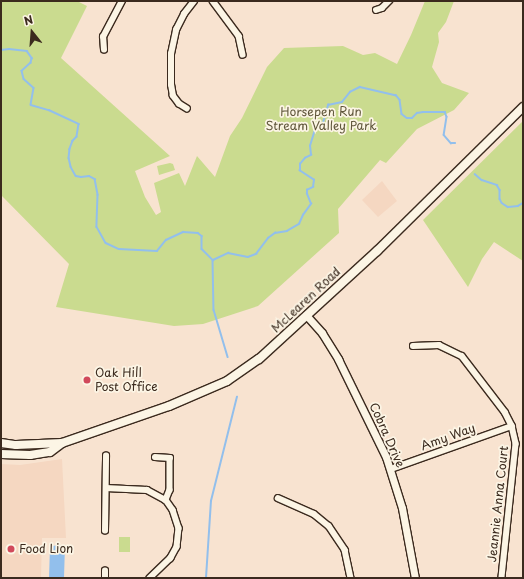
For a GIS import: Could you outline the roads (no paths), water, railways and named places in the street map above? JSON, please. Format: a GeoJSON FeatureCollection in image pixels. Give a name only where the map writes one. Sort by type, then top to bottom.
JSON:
{"type":"FeatureCollection","features":[{"type":"Feature","properties":{"kind":"main road","name":"McLearen Road"},"geometry":{"type":"LineString","coordinates":[[1,443],[16,445],[62,443],[128,421],[220,386],[259,359],[396,233],[523,107]]}},
{"type":"Feature","properties":{"kind":"main road","name":"McLearen Road"},"geometry":{"type":"LineString","coordinates":[[1,454],[30,455],[50,452],[62,443]]}},
{"type":"Feature","properties":{"kind":"street"},"geometry":{"type":"LineString","coordinates":[[104,50],[103,37],[122,1]]}},
{"type":"Feature","properties":{"kind":"street"},"geometry":{"type":"LineString","coordinates":[[187,109],[179,104],[173,96],[171,86],[171,54],[176,30],[184,14],[194,1]]}},
{"type":"Feature","properties":{"kind":"street"},"geometry":{"type":"LineString","coordinates":[[213,1],[239,36],[243,55]]}},
{"type":"Feature","properties":{"kind":"street"},"geometry":{"type":"LineString","coordinates":[[376,10],[382,8],[389,1]]}},
{"type":"Feature","properties":{"kind":"street","name":"Cobra Drive"},"geometry":{"type":"LineString","coordinates":[[306,315],[326,339],[338,359],[373,428],[391,469],[404,516],[415,578]]}},
{"type":"Feature","properties":{"kind":"street","name":"Jeannie Anna Court"},"geometry":{"type":"LineString","coordinates":[[413,346],[439,345],[462,356],[505,412],[512,426],[516,444],[502,578]]}},
{"type":"Feature","properties":{"kind":"street","name":"Amy Way"},"geometry":{"type":"LineString","coordinates":[[391,469],[512,426]]}},
{"type":"Feature","properties":{"kind":"street"},"geometry":{"type":"LineString","coordinates":[[105,531],[106,456]]}},
{"type":"Feature","properties":{"kind":"street"},"geometry":{"type":"LineString","coordinates":[[155,457],[170,458],[170,490],[166,500]]}},
{"type":"Feature","properties":{"kind":"street"},"geometry":{"type":"LineString","coordinates":[[106,488],[147,490],[166,500],[173,510],[178,522],[179,541],[171,558],[150,578]]}},
{"type":"Feature","properties":{"kind":"street"},"geometry":{"type":"LineString","coordinates":[[278,498],[314,514],[329,526],[345,550],[351,578]]}},
{"type":"Feature","properties":{"kind":"street"},"geometry":{"type":"LineString","coordinates":[[104,578],[105,571]]}},
{"type":"Feature","properties":{"kind":"water"},"geometry":{"type":"Polygon","coordinates":[[[65,545],[64,578],[49,578],[50,546],[65,545]]]}},
{"type":"Feature","properties":{"kind":"waterway"},"geometry":{"type":"LineString","coordinates":[[1,50],[9,49],[27,51],[32,58],[31,63],[22,71],[24,79],[34,88],[31,105],[49,110],[79,124],[77,137],[73,141],[70,149],[69,158],[71,167],[76,176],[89,176],[95,179],[98,195],[97,227],[106,243],[119,249],[157,251],[166,240],[183,232],[198,233],[202,236],[202,249],[213,260],[228,253],[248,257],[256,254],[268,238],[275,233],[287,231],[299,224],[303,215],[311,204],[307,190],[313,187],[314,180],[300,171],[300,164],[305,158],[311,155],[310,146],[315,130],[323,123],[328,105],[342,102],[350,92],[360,87],[396,95],[400,100],[402,114],[407,118],[412,118],[417,113],[423,112],[445,112],[447,117],[444,135],[451,143],[455,143]]}},
{"type":"Feature","properties":{"kind":"waterway"},"geometry":{"type":"LineString","coordinates":[[475,174],[482,180],[497,185],[500,190],[500,199],[502,203],[508,207],[518,206],[523,203]]}},
{"type":"Feature","properties":{"kind":"waterway"},"geometry":{"type":"LineString","coordinates":[[213,260],[214,310],[228,357]]}},
{"type":"Feature","properties":{"kind":"waterway"},"geometry":{"type":"LineString","coordinates":[[206,578],[211,501],[237,397]]}},
{"type":"Feature","properties":{"kind":"place","name":"Oak Hill Post Office"},"geometry":{"type":"Point","coordinates":[87,380]}},
{"type":"Feature","properties":{"kind":"place","name":"Food Lion"},"geometry":{"type":"Point","coordinates":[11,549]}},
{"type":"Feature","properties":{"kind":"park label","name":"Horsepen Run Stream Valley Park"},"geometry":{"type":"Point","coordinates":[321,119]}}]}
